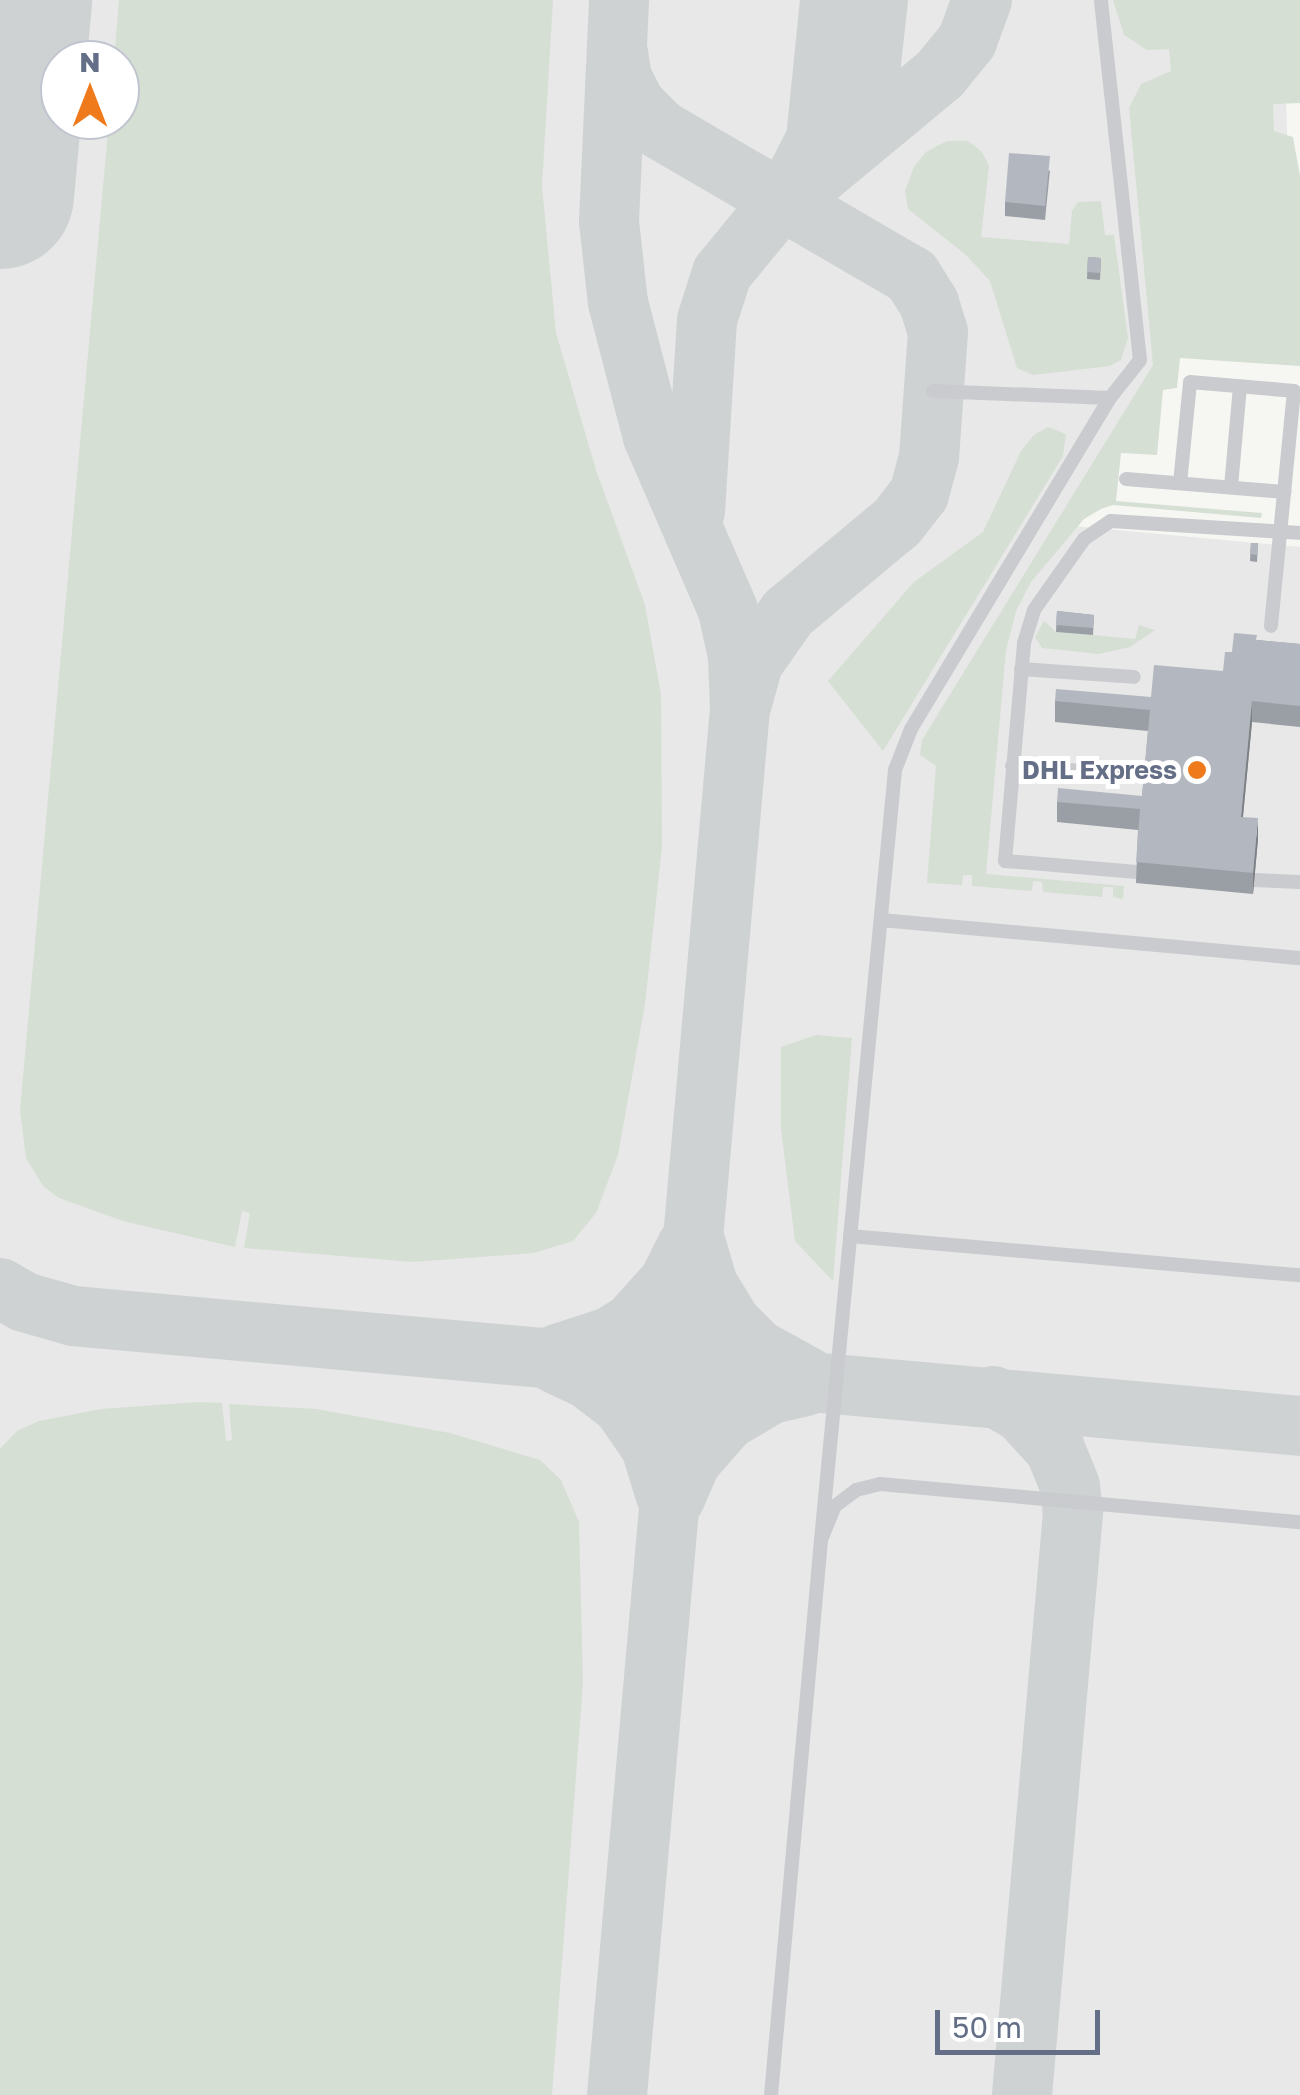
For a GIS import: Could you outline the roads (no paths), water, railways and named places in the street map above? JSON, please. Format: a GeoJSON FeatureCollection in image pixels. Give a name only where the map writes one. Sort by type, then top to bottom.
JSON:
{"type":"FeatureCollection","features":[{"type":"Feature","properties":{"kind":"lane"},"geometry":{"type":"LineString","coordinates":[[771,2095],[895,770],[903,746],[1110,398],[1140,360],[1141,340],[1101,0]]}},
{"type":"Feature","properties":{"kind":"lane"},"geometry":{"type":"LineString","coordinates":[[1180,483],[1190,382],[1294,391],[1271,626]]}},
{"type":"Feature","properties":{"kind":"lane"},"geometry":{"type":"LineString","coordinates":[[1231,487],[1240,386]]}},
{"type":"Feature","properties":{"kind":"lane"},"geometry":{"type":"LineString","coordinates":[[933,391],[1110,398]]}},
{"type":"Feature","properties":{"kind":"lane"},"geometry":{"type":"LineString","coordinates":[[1126,479],[1284,492]]}},
{"type":"Feature","properties":{"kind":"lane"},"geometry":{"type":"LineString","coordinates":[[1136,872],[1005,861],[1021,669],[1034,610],[1084,539],[1102,525],[1140,520],[1300,533]]}},
{"type":"Feature","properties":{"kind":"lane"},"geometry":{"type":"LineString","coordinates":[[1021,669],[1134,677]]}},
{"type":"Feature","properties":{"kind":"lane"},"geometry":{"type":"LineString","coordinates":[[1012,766],[1124,774]]}},
{"type":"Feature","properties":{"kind":"lane"},"geometry":{"type":"LineString","coordinates":[[1254,880],[1300,882]]}},
{"type":"Feature","properties":{"kind":"lane"},"geometry":{"type":"LineString","coordinates":[[881,920],[1300,958]]}},
{"type":"Feature","properties":{"kind":"lane"},"geometry":{"type":"LineString","coordinates":[[850,1236],[1300,1275]]}},
{"type":"Feature","properties":{"kind":"lane"},"geometry":{"type":"LineString","coordinates":[[820,1540],[834,1506],[856,1490],[880,1484],[1300,1522]]}},
{"type":"Feature","properties":{"kind":"place","name":"DHL Express"},"geometry":{"type":"Point","coordinates":[1197,770]}}]}
